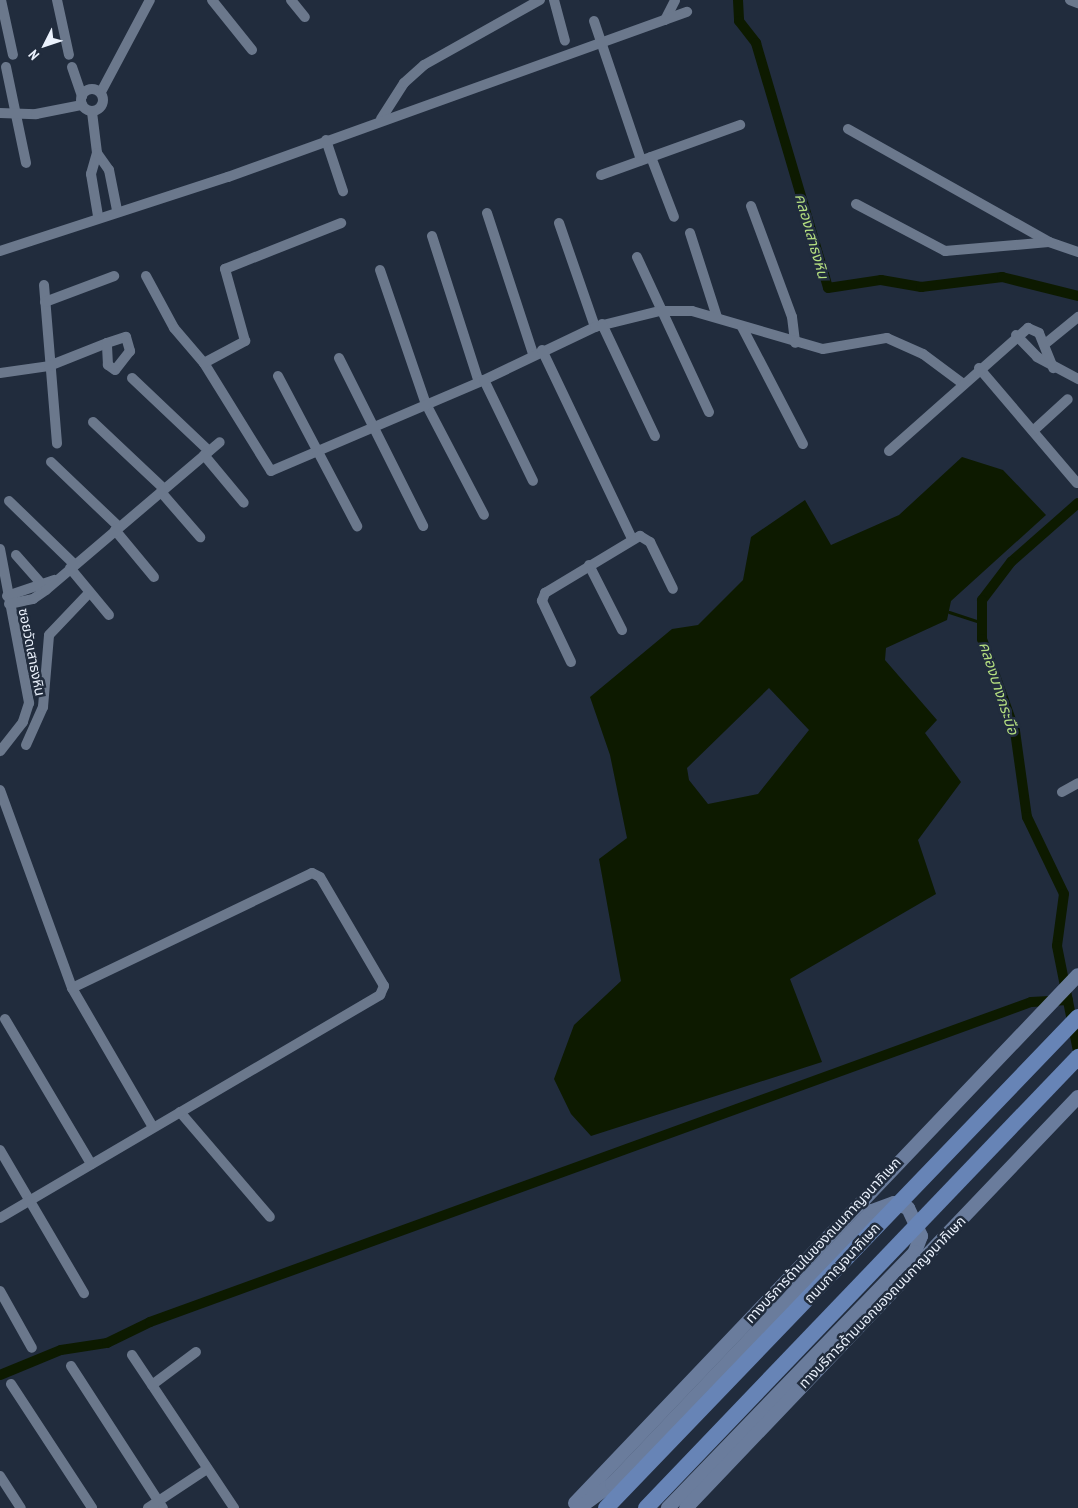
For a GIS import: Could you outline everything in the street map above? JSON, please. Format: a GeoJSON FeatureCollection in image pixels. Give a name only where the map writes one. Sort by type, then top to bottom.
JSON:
{"type":"FeatureCollection","features":[{"type":"Feature","properties":{"kind":"highway","name":"ถนนกาญจนาภิเษก"},"geometry":{"type":"LineString","coordinates":[[606,1508],[1078,1017]]}},
{"type":"Feature","properties":{"kind":"highway"},"geometry":{"type":"LineString","coordinates":[[646,1508],[1078,1057]]}},
{"type":"Feature","properties":{"kind":"highway"},"geometry":{"type":"LineString","coordinates":[[612,1484],[646,1468]]}},
{"type":"Feature","properties":{"kind":"main road","name":"ทางบริการด้านในของถนนกาญจนาภิเษก"},"geometry":{"type":"LineString","coordinates":[[570,1508],[1036,1016],[1078,975]]}},
{"type":"Feature","properties":{"kind":"main road","name":"ทางบริการด้านนอกของถนนกาญจนาภิเษก"},"geometry":{"type":"LineString","coordinates":[[686,1508],[1078,1097]]}},
{"type":"Feature","properties":{"kind":"main road"},"geometry":{"type":"LineString","coordinates":[[579,1508],[612,1484],[872,1211],[894,1203],[913,1213],[921,1236],[915,1252],[668,1508]]}},
{"type":"Feature","properties":{"kind":"street"},"geometry":{"type":"LineString","coordinates":[[2,0],[13,55]]}},
{"type":"Feature","properties":{"kind":"street"},"geometry":{"type":"LineString","coordinates":[[57,0],[69,55]]}},
{"type":"Feature","properties":{"kind":"street"},"geometry":{"type":"LineString","coordinates":[[92,112],[103,105],[101,92],[150,0]]}},
{"type":"Feature","properties":{"kind":"street"},"geometry":{"type":"LineString","coordinates":[[212,0],[252,50]]}},
{"type":"Feature","properties":{"kind":"street"},"geometry":{"type":"LineString","coordinates":[[291,0],[306,17]]}},
{"type":"Feature","properties":{"kind":"street"},"geometry":{"type":"LineString","coordinates":[[381,119],[404,83],[424,65],[540,0]]}},
{"type":"Feature","properties":{"kind":"street"},"geometry":{"type":"LineString","coordinates":[[554,0],[565,42]]}},
{"type":"Feature","properties":{"kind":"street"},"geometry":{"type":"LineString","coordinates":[[665,20],[676,0]]}},
{"type":"Feature","properties":{"kind":"street"},"geometry":{"type":"LineString","coordinates":[[1070,0],[1078,3]]}},
{"type":"Feature","properties":{"kind":"street"},"geometry":{"type":"LineString","coordinates":[[0,251],[98,216],[228,177],[381,119],[687,12]]}},
{"type":"Feature","properties":{"kind":"street"},"geometry":{"type":"LineString","coordinates":[[594,21],[646,159],[674,217]]}},
{"type":"Feature","properties":{"kind":"street"},"geometry":{"type":"LineString","coordinates":[[6,67],[26,163]]}},
{"type":"Feature","properties":{"kind":"street"},"geometry":{"type":"LineString","coordinates":[[72,67],[82,100],[92,112],[97,153],[92,174],[98,216]]}},
{"type":"Feature","properties":{"kind":"street"},"geometry":{"type":"LineString","coordinates":[[0,113],[16,115],[82,100],[88,89],[101,92]]}},
{"type":"Feature","properties":{"kind":"street"},"geometry":{"type":"LineString","coordinates":[[600,175],[740,125]]}},
{"type":"Feature","properties":{"kind":"street"},"geometry":{"type":"LineString","coordinates":[[848,129],[1049,242],[1078,252]]}},
{"type":"Feature","properties":{"kind":"street"},"geometry":{"type":"LineString","coordinates":[[326,140],[343,191]]}},
{"type":"Feature","properties":{"kind":"street"},"geometry":{"type":"LineString","coordinates":[[97,153],[109,170],[117,210]]}},
{"type":"Feature","properties":{"kind":"street"},"geometry":{"type":"LineString","coordinates":[[856,204],[945,251],[1049,242]]}},
{"type":"Feature","properties":{"kind":"street"},"geometry":{"type":"LineString","coordinates":[[751,206],[792,317],[795,343]]}},
{"type":"Feature","properties":{"kind":"street"},"geometry":{"type":"LineString","coordinates":[[487,213],[537,352],[632,539]]}},
{"type":"Feature","properties":{"kind":"street"},"geometry":{"type":"LineString","coordinates":[[204,364],[245,341],[225,270],[342,223]]}},
{"type":"Feature","properties":{"kind":"street"},"geometry":{"type":"LineString","coordinates":[[559,223],[598,326],[655,436]]}},
{"type":"Feature","properties":{"kind":"street"},"geometry":{"type":"LineString","coordinates":[[690,233],[717,317]]}},
{"type":"Feature","properties":{"kind":"street"},"geometry":{"type":"LineString","coordinates":[[432,236],[482,381],[533,481]]}},
{"type":"Feature","properties":{"kind":"street"},"geometry":{"type":"LineString","coordinates":[[637,258],[659,311],[709,412]]}},
{"type":"Feature","properties":{"kind":"street"},"geometry":{"type":"LineString","coordinates":[[380,270],[426,404],[484,515]]}},
{"type":"Feature","properties":{"kind":"street"},"geometry":{"type":"LineString","coordinates":[[45,302],[114,276]]}},
{"type":"Feature","properties":{"kind":"street"},"geometry":{"type":"LineString","coordinates":[[146,276],[174,328],[204,364],[271,471],[372,425],[482,381],[537,352],[598,326],[659,311],[717,317],[742,327],[795,343],[835,349],[887,338],[923,354],[962,383]]}},
{"type":"Feature","properties":{"kind":"street"},"geometry":{"type":"LineString","coordinates":[[44,285],[49,366],[57,443]]}},
{"type":"Feature","properties":{"kind":"street"},"geometry":{"type":"LineString","coordinates":[[1045,344],[1071,325],[1078,317]]}},
{"type":"Feature","properties":{"kind":"street"},"geometry":{"type":"LineString","coordinates":[[742,327],[803,444]]}},
{"type":"Feature","properties":{"kind":"street"},"geometry":{"type":"LineString","coordinates":[[889,451],[1016,335],[1034,329],[1045,344],[1053,368]]}},
{"type":"Feature","properties":{"kind":"street"},"geometry":{"type":"LineString","coordinates":[[1016,335],[1053,368],[1078,379]]}},
{"type":"Feature","properties":{"kind":"street"},"geometry":{"type":"LineString","coordinates":[[0,373],[49,366],[107,343]]}},
{"type":"Feature","properties":{"kind":"street"},"geometry":{"type":"LineString","coordinates":[[339,358],[423,526]]}},
{"type":"Feature","properties":{"kind":"street"},"geometry":{"type":"LineString","coordinates":[[979,368],[1077,482]]}},
{"type":"Feature","properties":{"kind":"street"},"geometry":{"type":"LineString","coordinates":[[278,376],[357,526]]}},
{"type":"Feature","properties":{"kind":"street"},"geometry":{"type":"LineString","coordinates":[[132,378],[206,453],[244,503]]}},
{"type":"Feature","properties":{"kind":"street"},"geometry":{"type":"LineString","coordinates":[[1033,431],[1068,399]]}},
{"type":"Feature","properties":{"kind":"street"},"geometry":{"type":"LineString","coordinates":[[93,422],[163,490],[200,538]]}},
{"type":"Feature","properties":{"kind":"street"},"geometry":{"type":"LineString","coordinates":[[8,600],[34,599],[44,586],[72,566],[220,442]]}},
{"type":"Feature","properties":{"kind":"street"},"geometry":{"type":"LineString","coordinates":[[51,462],[117,528],[154,577]]}},
{"type":"Feature","properties":{"kind":"street"},"geometry":{"type":"LineString","coordinates":[[9,501],[72,566],[109,615]]}},
{"type":"Feature","properties":{"kind":"street"},"geometry":{"type":"LineString","coordinates":[[571,662],[542,596],[632,539],[644,537],[650,542],[673,588]]}},
{"type":"Feature","properties":{"kind":"street","name":"ซอยวัดเสาธงหิน"},"geometry":{"type":"LineString","coordinates":[[0,549],[2,583],[8,600],[28,703],[23,722],[0,751]]}},
{"type":"Feature","properties":{"kind":"street"},"geometry":{"type":"LineString","coordinates":[[16,555],[44,586]]}},
{"type":"Feature","properties":{"kind":"street"},"geometry":{"type":"LineString","coordinates":[[589,566],[622,630]]}},
{"type":"Feature","properties":{"kind":"street"},"geometry":{"type":"LineString","coordinates":[[26,745],[44,707],[49,635],[90,592]]}},
{"type":"Feature","properties":{"kind":"street"},"geometry":{"type":"LineString","coordinates":[[1062,792],[1078,783]]}},
{"type":"Feature","properties":{"kind":"street"},"geometry":{"type":"LineString","coordinates":[[0,790],[72,988],[153,1127]]}},
{"type":"Feature","properties":{"kind":"street"},"geometry":{"type":"LineString","coordinates":[[0,1218],[383,991],[383,982],[320,877],[307,874],[72,988]]}},
{"type":"Feature","properties":{"kind":"street"},"geometry":{"type":"LineString","coordinates":[[5,1019],[91,1164]]}},
{"type":"Feature","properties":{"kind":"street"},"geometry":{"type":"LineString","coordinates":[[180,1112],[270,1217]]}},
{"type":"Feature","properties":{"kind":"street"},"geometry":{"type":"LineString","coordinates":[[0,1150],[84,1294]]}},
{"type":"Feature","properties":{"kind":"street"},"geometry":{"type":"LineString","coordinates":[[0,1291],[32,1348]]}},
{"type":"Feature","properties":{"kind":"street"},"geometry":{"type":"LineString","coordinates":[[152,1385],[196,1352]]}},
{"type":"Feature","properties":{"kind":"street"},"geometry":{"type":"LineString","coordinates":[[132,1355],[234,1508]]}},
{"type":"Feature","properties":{"kind":"street"},"geometry":{"type":"LineString","coordinates":[[71,1366],[161,1504]]}},
{"type":"Feature","properties":{"kind":"street"},"geometry":{"type":"LineString","coordinates":[[11,1384],[92,1508]]}},
{"type":"Feature","properties":{"kind":"street"},"geometry":{"type":"LineString","coordinates":[[148,1508],[161,1504],[208,1469]]}},
{"type":"Feature","properties":{"kind":"street"},"geometry":{"type":"LineString","coordinates":[[0,1476],[21,1508]]}},
{"type":"Feature","properties":{"kind":"shaded area"},"geometry":{"type":"Polygon","coordinates":[[[962,457],[1003,470],[1046,515],[951,601],[947,620],[886,648],[885,660],[937,720],[925,733],[961,782],[918,840],[936,894],[790,979],[822,1062],[591,1136],[571,1114],[554,1079],[574,1025],[621,981],[599,859],[627,838],[610,755],[590,697],[672,629],[698,625],[743,580],[751,537],[805,500],[831,545],[899,515],[962,457]],[[769,688],[687,768],[689,780],[708,804],[758,794],[809,730],[769,688]]]}},
{"type":"Feature","properties":{"kind":"waterway","name":"คลองเสาธงหิน"},"geometry":{"type":"LineString","coordinates":[[738,0],[739,21],[756,43],[828,288],[881,280],[921,287],[1002,277],[1078,296]]}},
{"type":"Feature","properties":{"kind":"waterway","name":"คลองบางกระบือ"},"geometry":{"type":"LineString","coordinates":[[1078,503],[1011,562],[982,600],[982,639],[1015,731],[1027,817],[1064,894],[1057,946],[1078,1051]]}},
{"type":"Feature","properties":{"kind":"waterway"},"geometry":{"type":"LineString","coordinates":[[949,612],[982,623]]}},
{"type":"Feature","properties":{"kind":"waterway"},"geometry":{"type":"LineString","coordinates":[[0,1375],[61,1350],[107,1343],[150,1322],[1031,1002],[1068,1000]]}}]}
